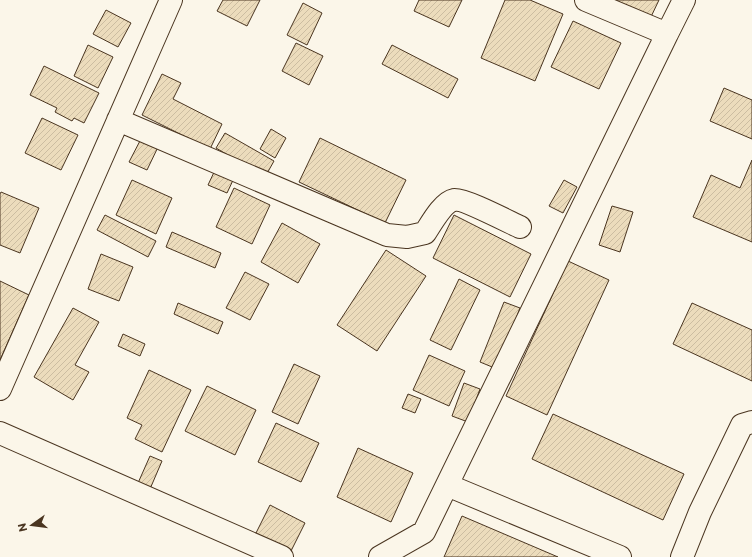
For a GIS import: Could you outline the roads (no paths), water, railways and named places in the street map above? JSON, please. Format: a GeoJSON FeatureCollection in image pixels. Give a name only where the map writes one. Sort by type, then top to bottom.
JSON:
{"type":"FeatureCollection","features":[{"type":"Feature","properties":{"kind":"street"},"geometry":{"type":"LineString","coordinates":[[0,390],[171,0]]}},
{"type":"Feature","properties":{"kind":"street"},"geometry":{"type":"LineString","coordinates":[[586,0],[667,34]]}},
{"type":"Feature","properties":{"kind":"street"},"geometry":{"type":"LineString","coordinates":[[380,557],[424,532],[684,0]]}},
{"type":"Feature","properties":{"kind":"street"},"geometry":{"type":"LineString","coordinates":[[118,120],[387,235],[407,237],[425,232],[443,206],[453,200],[465,202],[520,228]]}},
{"type":"Feature","properties":{"kind":"street"},"geometry":{"type":"LineString","coordinates":[[682,557],[700,512],[742,425],[752,422]]}},
{"type":"Feature","properties":{"kind":"street"},"geometry":{"type":"LineString","coordinates":[[0,433],[282,557]]}},
{"type":"Feature","properties":{"kind":"street"},"geometry":{"type":"LineString","coordinates":[[447,485],[620,557]]}}]}
